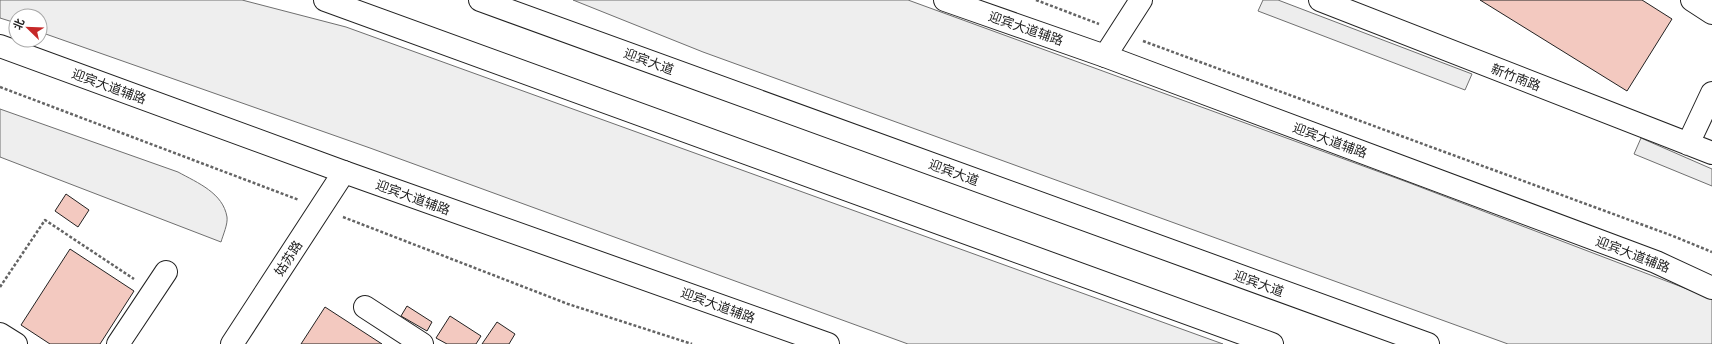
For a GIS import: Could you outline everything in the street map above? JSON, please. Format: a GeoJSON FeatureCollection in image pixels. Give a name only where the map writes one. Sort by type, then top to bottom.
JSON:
{"type":"FeatureCollection","features":[{"type":"Feature","properties":{"kind":"main road"},"geometry":{"type":"LineString","coordinates":[[321,0],[354,11]]}},
{"type":"Feature","properties":{"kind":"main road"},"geometry":{"type":"LineString","coordinates":[[325,0],[1272,344]]}},
{"type":"Feature","properties":{"kind":"main road","name":"迎宾大道"},"geometry":{"type":"LineString","coordinates":[[480,0],[1428,344]]}},
{"type":"Feature","properties":{"kind":"main road","name":"迎宾大道辅路"},"geometry":{"type":"LineString","coordinates":[[945,0],[1105,56],[1656,262],[1712,288]]}},
{"type":"Feature","properties":{"kind":"main road"},"geometry":{"type":"LineString","coordinates":[[1105,56],[1141,0]]}},
{"type":"Feature","properties":{"kind":"main road","name":"新竹南路"},"geometry":{"type":"LineString","coordinates":[[1320,0],[1356,6],[1712,153]]}},
{"type":"Feature","properties":{"kind":"main road"},"geometry":{"type":"LineString","coordinates":[[1692,0],[1712,13]]}},
{"type":"Feature","properties":{"kind":"main road","name":"迎宾大道辅路"},"geometry":{"type":"LineString","coordinates":[[0,46],[344,172],[828,344]]}},
{"type":"Feature","properties":{"kind":"main road"},"geometry":{"type":"LineString","coordinates":[[1688,144],[1712,93]]}},
{"type":"Feature","properties":{"kind":"main road","name":"姑苏路"},"geometry":{"type":"LineString","coordinates":[[232,344],[344,172]]}},
{"type":"Feature","properties":{"kind":"main road"},"geometry":{"type":"LineString","coordinates":[[118,344],[166,272]]}},
{"type":"Feature","properties":{"kind":"main road"},"geometry":{"type":"LineString","coordinates":[[365,307],[422,344]]}},
{"type":"Feature","properties":{"kind":"main road"},"geometry":{"type":"LineString","coordinates":[[0,334],[16,344]]}},
{"type":"Feature","properties":{"kind":"path"},"geometry":{"type":"LineString","coordinates":[[1036,0],[1120,33],[1673,236],[1712,252]]}},
{"type":"Feature","properties":{"kind":"path"},"geometry":{"type":"LineString","coordinates":[[0,87],[568,304],[692,344]]}},
{"type":"Feature","properties":{"kind":"path"},"geometry":{"type":"LineString","coordinates":[[0,288],[45,220],[153,291]]}},
{"type":"Feature","properties":{"kind":"shaded area"},"geometry":{"type":"Polygon","coordinates":[[[0,0],[242,0],[346,27],[1223,344],[908,344],[370,148],[48,35],[48,8],[8,8],[8,20],[0,18],[0,0]]]}},
{"type":"Feature","properties":{"kind":"shaded area"},"geometry":{"type":"Polygon","coordinates":[[[573,0],[908,0],[1407,182],[1712,299],[1712,344],[1508,344],[703,52],[573,0]]]}},
{"type":"Feature","properties":{"kind":"shaded area"},"geometry":{"type":"Polygon","coordinates":[[[1263,0],[1278,0],[1472,74],[1465,90],[1258,11],[1263,0]]]}},
{"type":"Feature","properties":{"kind":"shaded area"},"geometry":{"type":"Polygon","coordinates":[[[0,109],[178,172],[201,185],[215,195],[225,209],[227,220],[221,242],[0,157],[0,109]]]}},
{"type":"Feature","properties":{"kind":"shaded area"},"geometry":{"type":"Polygon","coordinates":[[[1641,138],[1712,169],[1712,186],[1634,154],[1641,138]]]}},
{"type":"Feature","properties":{"kind":"building"},"geometry":{"type":"Polygon","coordinates":[[[1480,0],[1642,0],[1672,19],[1627,91],[1480,0]]]}},
{"type":"Feature","properties":{"kind":"building"},"geometry":{"type":"Polygon","coordinates":[[[66,194],[89,210],[78,227],[55,211],[66,194]]]}},
{"type":"Feature","properties":{"kind":"building"},"geometry":{"type":"Polygon","coordinates":[[[70,249],[134,291],[100,344],[50,344],[21,325],[70,249]]]}},
{"type":"Feature","properties":{"kind":"building"},"geometry":{"type":"Polygon","coordinates":[[[407,306],[432,322],[427,331],[401,316],[407,306]]]}},
{"type":"Feature","properties":{"kind":"building"},"geometry":{"type":"Polygon","coordinates":[[[325,307],[382,344],[301,344],[325,307]]]}},
{"type":"Feature","properties":{"kind":"building"},"geometry":{"type":"Polygon","coordinates":[[[450,316],[481,336],[476,344],[447,344],[436,338],[450,316]]]}},
{"type":"Feature","properties":{"kind":"building"},"geometry":{"type":"Polygon","coordinates":[[[497,322],[515,334],[509,344],[482,344],[497,322]]]}}]}
